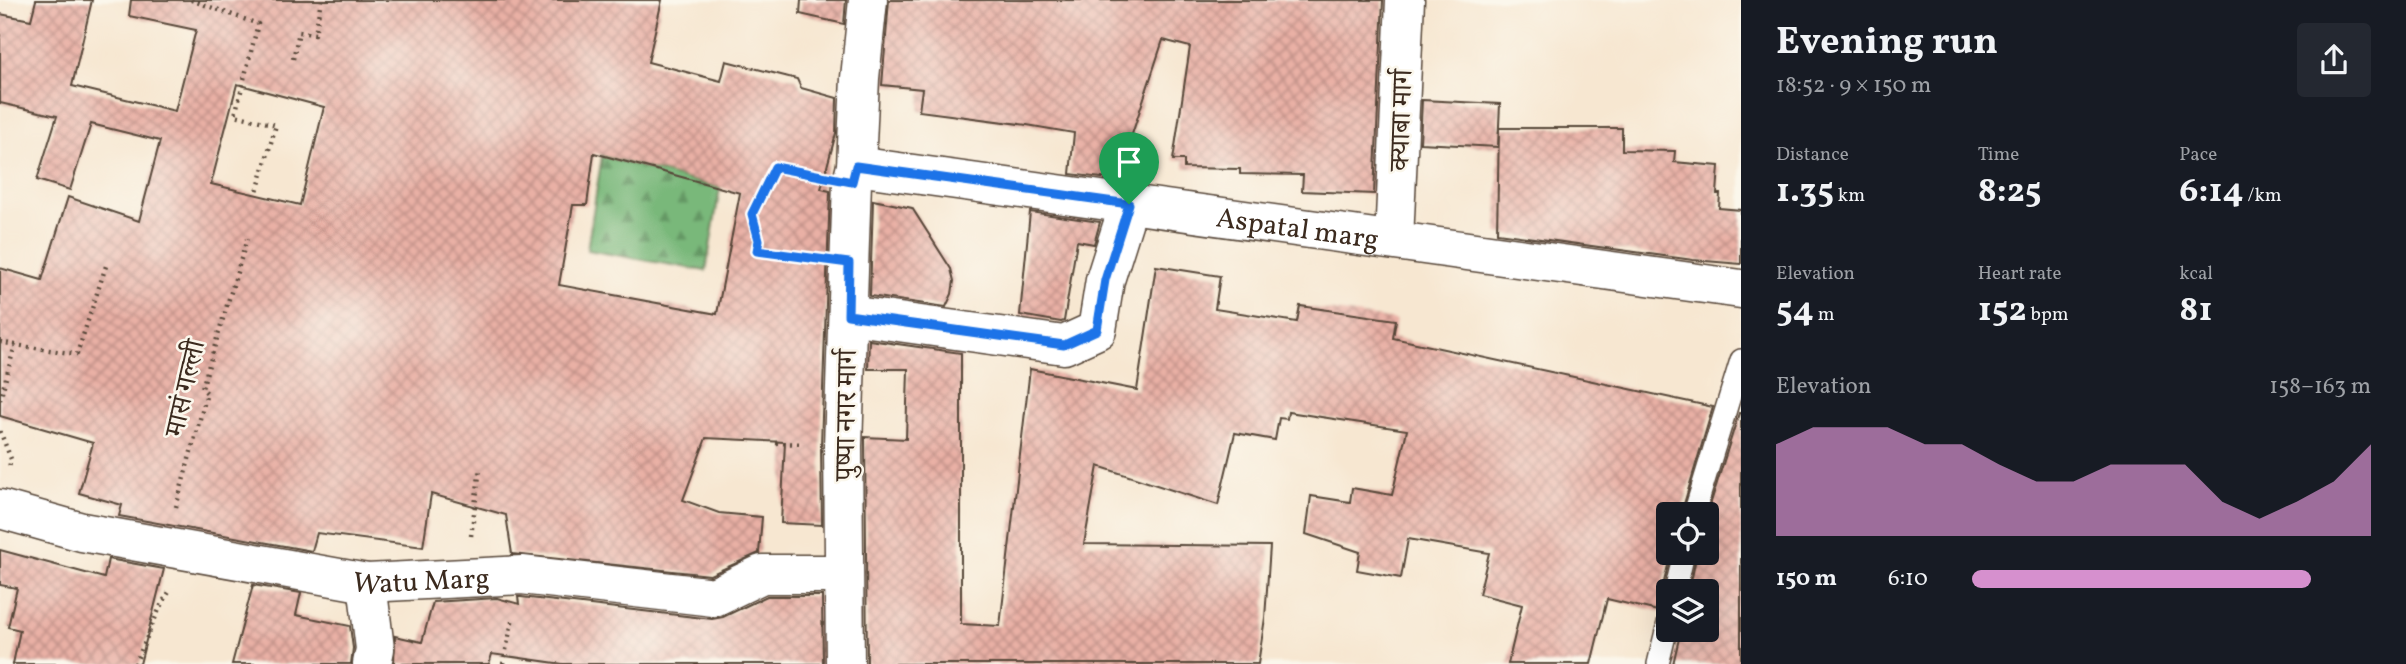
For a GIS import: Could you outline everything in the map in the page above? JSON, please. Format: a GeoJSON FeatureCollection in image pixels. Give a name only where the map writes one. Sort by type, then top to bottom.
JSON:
{"type":"FeatureCollection","features":[{"type":"Feature","properties":{"kind":"street","name":"पुष्पा नगर मार्ग"},"geometry":{"type":"LineString","coordinates":[[845,664],[843,446],[849,263],[860,78],[868,0]]}},
{"type":"Feature","properties":{"kind":"street","name":"क्याबा मार्ग"},"geometry":{"type":"LineString","coordinates":[[1394,240],[1405,0]]}},
{"type":"Feature","properties":{"kind":"street","name":"Aspatal marg"},"geometry":{"type":"LineString","coordinates":[[854,174],[1129,204],[1741,289]]}},
{"type":"Feature","properties":{"kind":"street"},"geometry":{"type":"LineString","coordinates":[[848,315],[1064,345],[1097,330],[1105,280],[1129,204]]}},
{"type":"Feature","properties":{"kind":"street","name":"Watu Marg"},"geometry":{"type":"LineString","coordinates":[[0,509],[82,532],[367,583],[522,575],[714,597],[762,574],[844,574]]}},
{"type":"Feature","properties":{"kind":"street"},"geometry":{"type":"LineString","coordinates":[[367,583],[375,649],[372,664]]}},
{"type":"Feature","properties":{"kind":"lane"},"geometry":{"type":"LineString","coordinates":[[1699,502],[1741,360]]}},
{"type":"Feature","properties":{"kind":"lane"},"geometry":{"type":"LineString","coordinates":[[1658,664],[1663,642]]}},
{"type":"Feature","properties":{"kind":"path"},"geometry":{"type":"LineString","coordinates":[[191,0],[258,24],[235,115],[276,125],[257,195]]}},
{"type":"Feature","properties":{"kind":"path"},"geometry":{"type":"LineString","coordinates":[[293,59],[299,32],[315,34],[321,0]]}},
{"type":"Feature","properties":{"kind":"path"},"geometry":{"type":"LineString","coordinates":[[849,263],[757,251],[759,240],[752,214],[775,167],[854,174]]}},
{"type":"Feature","properties":{"kind":"path","name":"मासं गल्ली"},"geometry":{"type":"LineString","coordinates":[[182,551],[207,393],[202,388],[247,239]]}},
{"type":"Feature","properties":{"kind":"path"},"geometry":{"type":"LineString","coordinates":[[0,342],[77,354],[106,266]]}},
{"type":"Feature","properties":{"kind":"path"},"geometry":{"type":"LineString","coordinates":[[0,400],[15,345]]}},
{"type":"Feature","properties":{"kind":"path"},"geometry":{"type":"LineString","coordinates":[[466,578],[480,468]]}},
{"type":"Feature","properties":{"kind":"path"},"geometry":{"type":"LineString","coordinates":[[135,664],[162,603],[174,584],[182,551]]}},
{"type":"Feature","properties":{"kind":"green space"},"geometry":{"type":"Polygon","coordinates":[[[602,156],[720,188],[706,271],[587,250],[602,156]]]}},
{"type":"Feature","properties":{"kind":"building"},"geometry":{"type":"Polygon","coordinates":[[[36,0],[92,0],[72,86],[175,111],[196,30],[129,16],[131,0],[662,0],[648,62],[721,81],[726,61],[797,79],[801,88],[837,98],[836,133],[821,189],[830,191],[821,445],[822,525],[781,523],[785,442],[706,438],[683,500],[719,513],[762,517],[759,553],[710,575],[512,554],[506,515],[431,494],[423,547],[317,533],[312,551],[119,516],[122,505],[79,493],[93,443],[0,416],[0,268],[42,280],[68,197],[139,221],[160,141],[91,124],[70,190],[37,180],[57,116],[0,103],[0,14],[31,20],[36,0]],[[237,84],[211,184],[300,205],[324,107],[237,84]],[[594,153],[587,205],[573,205],[559,285],[717,314],[740,193],[594,153]]]}},
{"type":"Feature","properties":{"kind":"building"},"geometry":{"type":"Polygon","coordinates":[[[801,0],[846,0],[844,24],[800,14],[801,0]]]}},
{"type":"Feature","properties":{"kind":"building"},"geometry":{"type":"Polygon","coordinates":[[[889,0],[1383,0],[1374,194],[1302,191],[1303,175],[1240,174],[1240,169],[1184,168],[1184,160],[1173,160],[1190,47],[1163,40],[1117,180],[1070,174],[1074,133],[919,111],[922,89],[882,85],[889,0]]]}},
{"type":"Feature","properties":{"kind":"building"},"geometry":{"type":"Polygon","coordinates":[[[1422,100],[1500,104],[1498,147],[1420,143],[1422,100]]]}},
{"type":"Feature","properties":{"kind":"building"},"geometry":{"type":"Polygon","coordinates":[[[1499,128],[1622,128],[1622,150],[1675,151],[1674,162],[1719,166],[1719,208],[1741,210],[1741,264],[1497,233],[1499,128]]]}},
{"type":"Feature","properties":{"kind":"building"},"geometry":{"type":"Polygon","coordinates":[[[873,200],[912,208],[951,269],[954,281],[946,307],[870,296],[873,200]]]}},
{"type":"Feature","properties":{"kind":"building"},"geometry":{"type":"Polygon","coordinates":[[[1030,212],[1100,222],[1094,244],[1077,241],[1064,321],[1061,322],[1020,315],[1030,212]]]}},
{"type":"Feature","properties":{"kind":"building"},"geometry":{"type":"Polygon","coordinates":[[[1156,266],[1220,276],[1215,309],[1297,322],[1300,306],[1396,320],[1393,338],[1713,407],[1685,502],[1656,502],[1656,565],[1668,565],[1665,579],[1656,579],[1656,611],[1607,599],[1591,664],[1508,664],[1522,605],[1479,594],[1489,553],[1408,539],[1401,578],[1357,570],[1360,552],[1306,534],[1311,496],[1350,502],[1352,488],[1392,495],[1407,430],[1288,412],[1287,419],[1279,418],[1275,440],[1235,433],[1218,505],[1098,466],[1084,544],[1270,546],[1265,618],[1258,664],[867,664],[865,437],[906,439],[908,369],[868,369],[869,340],[961,353],[961,624],[1000,626],[1030,369],[1137,390],[1156,266]]]}},
{"type":"Feature","properties":{"kind":"building"},"geometry":{"type":"Polygon","coordinates":[[[1741,413],[1741,664],[1673,664],[1678,642],[1719,642],[1719,579],[1692,579],[1695,565],[1719,565],[1719,502],[1711,502],[1741,413]]]}},
{"type":"Feature","properties":{"kind":"building"},"geometry":{"type":"Polygon","coordinates":[[[0,550],[104,578],[108,559],[164,569],[140,664],[13,664],[20,630],[8,627],[17,588],[0,585],[0,550]]]}},
{"type":"Feature","properties":{"kind":"building"},"geometry":{"type":"Polygon","coordinates":[[[253,585],[301,593],[296,615],[350,626],[353,648],[351,664],[232,664],[253,585]]]}},
{"type":"Feature","properties":{"kind":"building"},"geometry":{"type":"Polygon","coordinates":[[[767,596],[822,596],[823,664],[563,664],[492,654],[489,664],[394,664],[395,636],[422,642],[433,602],[497,598],[519,604],[518,597],[521,597],[712,619],[723,617],[767,596]]]}},
{"type":"Feature","properties":{"kind":"route"},"geometry":{"type":"LineString","coordinates":[[856,166],[1129,204],[1105,280],[1097,330],[1064,345],[848,315],[849,263],[757,251],[759,240],[752,214],[775,167],[852,182],[856,166]]}}]}
